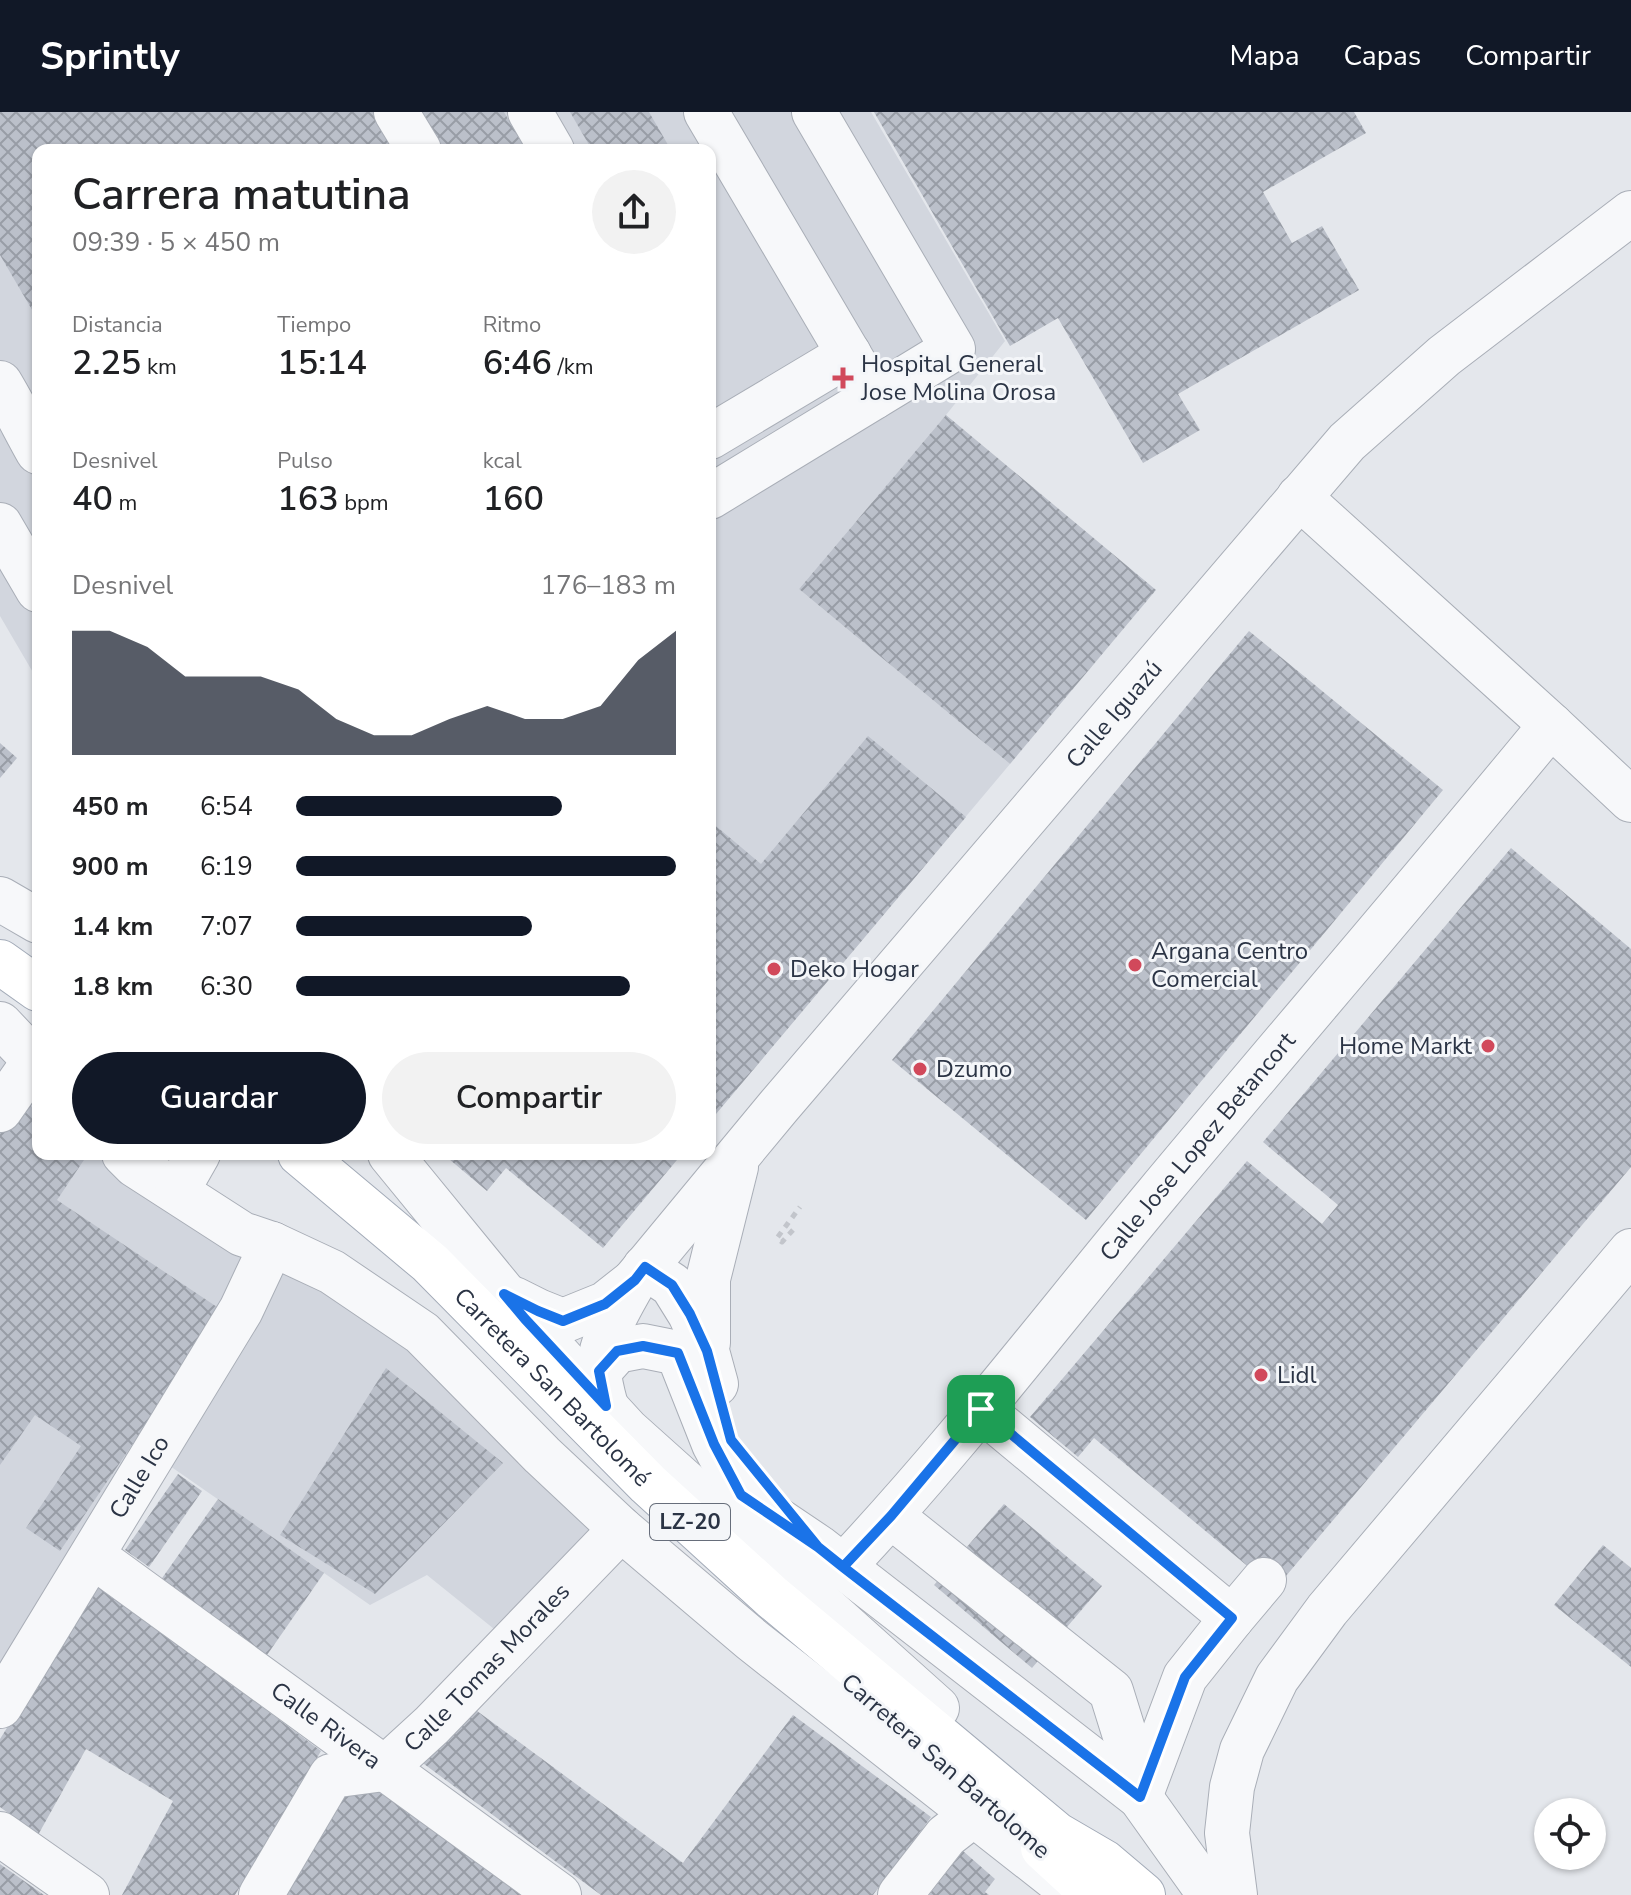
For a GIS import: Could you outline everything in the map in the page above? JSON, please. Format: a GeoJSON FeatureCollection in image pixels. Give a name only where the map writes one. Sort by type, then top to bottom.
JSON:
{"type":"FeatureCollection","features":[{"type":"Feature","properties":{"kind":"main road"},"geometry":{"type":"LineString","coordinates":[[0,941],[32,964]]}},
{"type":"Feature","properties":{"kind":"main road"},"geometry":{"type":"LineString","coordinates":[[0,962],[32,985]]}},
{"type":"Feature","properties":{"kind":"main road","name":"Carretera San Bartolomé"},"geometry":{"type":"LineString","coordinates":[[277,1160],[417,1276],[638,1495],[797,1638]]}},
{"type":"Feature","properties":{"kind":"main road","name":"Carretera San Bartolomé"},"geometry":{"type":"LineString","coordinates":[[307,1160],[430,1263],[648,1484],[772,1597],[1056,1834],[1092,1884],[1143,1895]]}},
{"type":"Feature","properties":{"kind":"main road","name":"Carretera San Bartolome"},"geometry":{"type":"LineString","coordinates":[[797,1638],[1042,1846],[1092,1884]]}},
{"type":"Feature","properties":{"kind":"street"},"geometry":{"type":"LineString","coordinates":[[396,112],[415,144]]}},
{"type":"Feature","properties":{"kind":"street"},"geometry":{"type":"LineString","coordinates":[[530,112],[549,144]]}},
{"type":"Feature","properties":{"kind":"street"},"geometry":{"type":"LineString","coordinates":[[706,112],[874,397]]}},
{"type":"Feature","properties":{"kind":"street"},"geometry":{"type":"LineString","coordinates":[[716,493],[953,349],[814,112]]}},
{"type":"Feature","properties":{"kind":"street","name":"Calle Iguazú"},"geometry":{"type":"LineString","coordinates":[[640,1274],[779,1106],[1347,442],[1444,356],[1631,213]]}},
{"type":"Feature","properties":{"kind":"street"},"geometry":{"type":"LineString","coordinates":[[716,426],[849,354]]}},
{"type":"Feature","properties":{"kind":"street"},"geometry":{"type":"LineString","coordinates":[[5,401],[32,442]]}},
{"type":"Feature","properties":{"kind":"street"},"geometry":{"type":"LineString","coordinates":[[1299,497],[1631,800]]}},
{"type":"Feature","properties":{"kind":"street"},"geometry":{"type":"LineString","coordinates":[[0,525],[32,580]]}},
{"type":"Feature","properties":{"kind":"street","name":"Calle Jose Lopez Betancort"},"geometry":{"type":"LineString","coordinates":[[830,1557],[891,1516],[1551,725]]}},
{"type":"Feature","properties":{"kind":"street"},"geometry":{"type":"LineString","coordinates":[[0,899],[32,917]]}},
{"type":"Feature","properties":{"kind":"street"},"geometry":{"type":"LineString","coordinates":[[0,1024],[32,1058]]}},
{"type":"Feature","properties":{"kind":"street"},"geometry":{"type":"LineString","coordinates":[[0,1110],[32,1067]]}},
{"type":"Feature","properties":{"kind":"street"},"geometry":{"type":"LineString","coordinates":[[693,1352],[739,1157]]}},
{"type":"Feature","properties":{"kind":"street"},"geometry":{"type":"LineString","coordinates":[[130,1160],[242,1234],[272,1244]]}},
{"type":"Feature","properties":{"kind":"street"},"geometry":{"type":"LineString","coordinates":[[177,1191],[195,1160]]}},
{"type":"Feature","properties":{"kind":"street","name":"Carretera San Bartolomé"},"geometry":{"type":"LineString","coordinates":[[395,1160],[525,1319],[602,1389],[627,1430],[1066,1821],[1092,1884]]}},
{"type":"Feature","properties":{"kind":"street","name":"Carretera San Bartolomé"},"geometry":{"type":"LineString","coordinates":[[272,1244],[332,1272],[422,1333],[542,1455],[621,1529],[752,1640],[973,1815],[1092,1884]]}},
{"type":"Feature","properties":{"kind":"street","name":"Calle Ico"},"geometry":{"type":"LineString","coordinates":[[0,1706],[241,1310],[272,1244]]}},
{"type":"Feature","properties":{"kind":"street"},"geometry":{"type":"LineString","coordinates":[[1235,1895],[1227,1833],[1232,1787],[1242,1750],[1277,1678],[1327,1610],[1631,1251]]}},
{"type":"Feature","properties":{"kind":"street"},"geometry":{"type":"LineString","coordinates":[[504,1294],[563,1321],[605,1304],[640,1274]]}},
{"type":"Feature","properties":{"kind":"street"},"geometry":{"type":"LineString","coordinates":[[640,1274],[693,1352],[714,1444],[741,1495],[830,1557],[1140,1797],[1210,1895]]}},
{"type":"Feature","properties":{"kind":"street"},"geometry":{"type":"LineString","coordinates":[[602,1389],[603,1345],[619,1309],[640,1274]]}},
{"type":"Feature","properties":{"kind":"street"},"geometry":{"type":"LineString","coordinates":[[602,1389],[617,1351],[643,1346],[693,1352]]}},
{"type":"Feature","properties":{"kind":"street"},"geometry":{"type":"LineString","coordinates":[[981,1409],[1232,1618]]}},
{"type":"Feature","properties":{"kind":"street"},"geometry":{"type":"LineString","coordinates":[[891,1516],[1111,1691],[1134,1765],[1140,1797]]}},
{"type":"Feature","properties":{"kind":"street","name":"Calle Tomas Morales"},"geometry":{"type":"LineString","coordinates":[[261,1895],[331,1776],[384,1769],[432,1725],[621,1529]]}},
{"type":"Feature","properties":{"kind":"street","name":"Calle Rivera"},"geometry":{"type":"LineString","coordinates":[[93,1556],[559,1895]]}},
{"type":"Feature","properties":{"kind":"street"},"geometry":{"type":"LineString","coordinates":[[1140,1797],[1185,1677],[1264,1580]]}},
{"type":"Feature","properties":{"kind":"street"},"geometry":{"type":"LineString","coordinates":[[900,1895],[946,1836],[973,1815]]}},
{"type":"Feature","properties":{"kind":"street"},"geometry":{"type":"LineString","coordinates":[[0,1834],[87,1895]]}},
{"type":"Feature","properties":{"kind":"path"},"geometry":{"type":"LineString","coordinates":[[793,1230],[782,1242],[777,1238],[800,1207]]}},
{"type":"Feature","properties":{"kind":"shaded area","name":"Hospital General Jose Molina Orosa"},"geometry":{"type":"Polygon","coordinates":[[[0,112],[871,112],[1005,341],[799,589],[1010,764],[716,1114],[716,144],[32,144],[32,671],[0,616],[0,112]]]}},
{"type":"Feature","properties":{"kind":"shaded area"},"geometry":{"type":"Polygon","coordinates":[[[0,1040],[32,1069],[32,1160],[136,1160],[409,1335],[610,1528],[504,1637],[427,1575],[370,1605],[147,1450],[11,1670],[0,1663],[0,1040]]]}},
{"type":"Feature","properties":{"kind":"building"},"geometry":{"type":"Polygon","coordinates":[[[0,112],[373,112],[392,144],[32,144],[32,310],[0,255],[0,112]]]}},
{"type":"Feature","properties":{"kind":"building"},"geometry":{"type":"Polygon","coordinates":[[[418,112],[504,112],[523,144],[437,144],[418,112]]]}},
{"type":"Feature","properties":{"kind":"building"},"geometry":{"type":"Polygon","coordinates":[[[570,112],[649,112],[668,144],[589,144],[570,112]]]}},
{"type":"Feature","properties":{"kind":"building"},"geometry":{"type":"Polygon","coordinates":[[[874,112],[1354,112],[1366,133],[1263,192],[1292,243],[1322,226],[1359,290],[1178,394],[1200,430],[1143,463],[1058,318],[1010,346],[874,112]]]}},
{"type":"Feature","properties":{"kind":"building"},"geometry":{"type":"Polygon","coordinates":[[[946,415],[1156,590],[1010,764],[799,589],[946,415]]]}},
{"type":"Feature","properties":{"kind":"building","name":"Argana Centro Comercial"},"geometry":{"type":"Polygon","coordinates":[[[1249,631],[1443,790],[1086,1220],[892,1060],[1249,631]]]}},
{"type":"Feature","properties":{"kind":"building"},"geometry":{"type":"Polygon","coordinates":[[[868,736],[966,817],[716,1114],[716,826],[761,864],[868,736]]]}},
{"type":"Feature","properties":{"kind":"building"},"geometry":{"type":"Polygon","coordinates":[[[0,743],[17,758],[0,778],[0,743]]]}},
{"type":"Feature","properties":{"kind":"building"},"geometry":{"type":"Polygon","coordinates":[[[1511,848],[1631,949],[1631,1167],[1275,1589],[1094,1438],[1078,1457],[1030,1417],[1247,1161],[1322,1224],[1338,1205],[1263,1142],[1511,848]]]}},
{"type":"Feature","properties":{"kind":"building"},"geometry":{"type":"Polygon","coordinates":[[[20,1099],[32,1107],[32,1160],[84,1160],[57,1200],[223,1311],[60,1551],[26,1528],[81,1446],[35,1415],[0,1465],[0,1129],[20,1099]]]}},
{"type":"Feature","properties":{"kind":"building"},"geometry":{"type":"Polygon","coordinates":[[[450,1160],[677,1160],[603,1248],[506,1168],[487,1191],[450,1160]]]}},
{"type":"Feature","properties":{"kind":"building"},"geometry":{"type":"Polygon","coordinates":[[[386,1368],[503,1463],[375,1594],[280,1535],[386,1368]]]}},
{"type":"Feature","properties":{"kind":"building"},"geometry":{"type":"Polygon","coordinates":[[[178,1474],[202,1491],[149,1567],[125,1550],[178,1474]]]}},
{"type":"Feature","properties":{"kind":"building"},"geometry":{"type":"Polygon","coordinates":[[[218,1499],[324,1573],[267,1655],[160,1581],[218,1499]]]}},
{"type":"Feature","properties":{"kind":"building"},"geometry":{"type":"Polygon","coordinates":[[[1004,1504],[1102,1586],[1032,1668],[934,1585],[1004,1504]]]}},
{"type":"Feature","properties":{"kind":"building"},"geometry":{"type":"Polygon","coordinates":[[[1603,1545],[1631,1568],[1631,1667],[1554,1605],[1603,1545]]]}},
{"type":"Feature","properties":{"kind":"building"},"geometry":{"type":"Polygon","coordinates":[[[97,1584],[321,1751],[235,1895],[122,1895],[173,1801],[86,1749],[38,1835],[0,1807],[0,1739],[97,1584]]]}},
{"type":"Feature","properties":{"kind":"building"},"geometry":{"type":"Polygon","coordinates":[[[473,1708],[683,1863],[793,1715],[931,1817],[873,1895],[601,1895],[420,1761],[473,1708]]]}},
{"type":"Feature","properties":{"kind":"building"},"geometry":{"type":"Polygon","coordinates":[[[385,1784],[532,1895],[285,1895],[343,1792],[385,1784]]]}},
{"type":"Feature","properties":{"kind":"building"},"geometry":{"type":"Polygon","coordinates":[[[963,1851],[995,1879],[985,1892],[989,1895],[929,1895],[963,1851]]]}},
{"type":"Feature","properties":{"kind":"building"},"geometry":{"type":"Polygon","coordinates":[[[0,1864],[44,1895],[0,1895],[0,1864]]]}},
{"type":"Feature","properties":{"kind":"place","name":"Hospital General Jose Molina Orosa"},"geometry":{"type":"Point","coordinates":[843,378]}},
{"type":"Feature","properties":{"kind":"place","name":"Argana Centro Comercial"},"geometry":{"type":"Point","coordinates":[1135,965]}},
{"type":"Feature","properties":{"kind":"place","name":"Deko Hogar"},"geometry":{"type":"Point","coordinates":[774,969]}},
{"type":"Feature","properties":{"kind":"place","name":"Home Markt"},"geometry":{"type":"Point","coordinates":[1488,1046]}},
{"type":"Feature","properties":{"kind":"place","name":"Dzumo"},"geometry":{"type":"Point","coordinates":[920,1069]}},
{"type":"Feature","properties":{"kind":"place","name":"Lidl"},"geometry":{"type":"Point","coordinates":[1261,1375]}},
{"type":"Feature","properties":{"kind":"route"},"geometry":{"type":"LineString","coordinates":[[981,1409],[891,1516],[843,1567],[818,1547],[731,1440],[707,1351],[672,1285],[645,1267],[635,1280],[605,1304],[563,1321],[504,1294],[606,1406],[599,1371],[617,1351],[643,1346],[678,1353],[714,1444],[741,1495],[818,1547],[843,1567],[1140,1797],[1185,1677],[1232,1618],[981,1409]]}}]}
